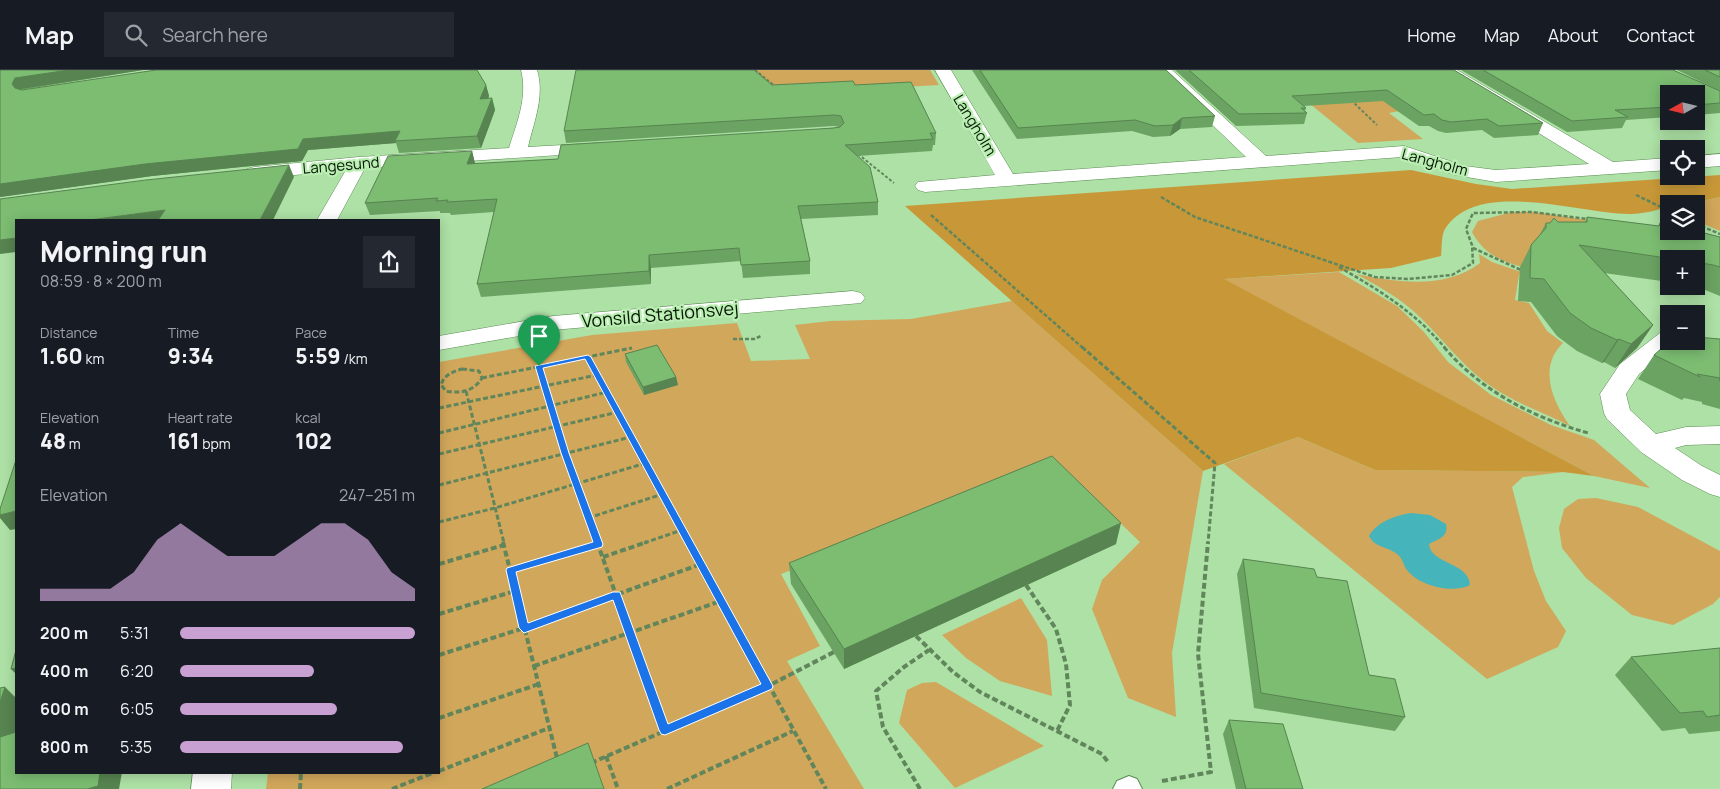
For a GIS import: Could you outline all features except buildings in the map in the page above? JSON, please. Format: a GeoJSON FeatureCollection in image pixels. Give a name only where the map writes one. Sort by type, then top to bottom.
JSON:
{"type":"FeatureCollection","features":[{"type":"Feature","properties":{"kind":"street"},"geometry":{"type":"LineString","coordinates":[[517,153],[532,92],[533,79],[529,70]]}},
{"type":"Feature","properties":{"kind":"street","name":"Langholm"},"geometry":{"type":"LineString","coordinates":[[942,70],[1008,180]]}},
{"type":"Feature","properties":{"kind":"street"},"geometry":{"type":"LineString","coordinates":[[1163,70],[1260,161]]}},
{"type":"Feature","properties":{"kind":"street"},"geometry":{"type":"LineString","coordinates":[[1446,70],[1610,168]]}},
{"type":"Feature","properties":{"kind":"street","name":"Langesund"},"geometry":{"type":"LineString","coordinates":[[240,175],[359,163],[616,147]]}},
{"type":"Feature","properties":{"kind":"street","name":"Langholm"},"geometry":{"type":"LineString","coordinates":[[925,186],[1404,151],[1462,171],[1496,176],[1660,165]]}},
{"type":"Feature","properties":{"kind":"street"},"geometry":{"type":"LineString","coordinates":[[1705,161],[1720,160]]}},
{"type":"Feature","properties":{"kind":"street"},"geometry":{"type":"LineString","coordinates":[[328,219],[359,163]]}},
{"type":"Feature","properties":{"kind":"street","name":"Vonsild Stationsvej"},"geometry":{"type":"LineString","coordinates":[[440,344],[553,323],[853,298]]}},
{"type":"Feature","properties":{"kind":"street"},"geometry":{"type":"LineString","coordinates":[[1660,345],[1629,369],[1613,394],[1616,413],[1651,446],[1692,473],[1720,488]]}},
{"type":"Feature","properties":{"kind":"street"},"geometry":{"type":"LineString","coordinates":[[1651,446],[1686,436],[1720,435]]}},
{"type":"Feature","properties":{"kind":"street"},"geometry":{"type":"LineString","coordinates":[[211,789],[213,774]]}},
{"type":"Feature","properties":{"kind":"path"},"geometry":{"type":"LineString","coordinates":[[755,70],[784,93]]}},
{"type":"Feature","properties":{"kind":"path"},"geometry":{"type":"LineString","coordinates":[[1350,100],[1404,151]]}},
{"type":"Feature","properties":{"kind":"path"},"geometry":{"type":"LineString","coordinates":[[855,151],[899,187]]}},
{"type":"Feature","properties":{"kind":"path"},"geometry":{"type":"LineString","coordinates":[[1127,171],[1151,191],[1195,218],[1375,276],[1408,279],[1452,275],[1473,263],[1472,247],[1466,228],[1473,213],[1502,210],[1540,211],[1596,221]]}},
{"type":"Feature","properties":{"kind":"path"},"geometry":{"type":"LineString","coordinates":[[916,636],[953,672],[980,692],[1102,754],[1128,788],[1211,772],[1198,654],[1214,463],[929,214]]}},
{"type":"Feature","properties":{"kind":"path"},"geometry":{"type":"LineString","coordinates":[[1705,228],[1720,234]]}},
{"type":"Feature","properties":{"kind":"path"},"geometry":{"type":"LineString","coordinates":[[1472,247],[1496,260],[1522,270]]}},
{"type":"Feature","properties":{"kind":"path"},"geometry":{"type":"LineString","coordinates":[[1332,262],[1385,294],[1416,317],[1468,372],[1510,401],[1571,429],[1615,440],[1651,446]]}},
{"type":"Feature","properties":{"kind":"path"},"geometry":{"type":"LineString","coordinates":[[482,378],[479,371],[462,369],[449,374],[440,386],[452,393],[466,391],[478,385],[482,378],[618,350]]}},
{"type":"Feature","properties":{"kind":"path"},"geometry":{"type":"LineString","coordinates":[[588,357],[721,602],[826,789]]}},
{"type":"Feature","properties":{"kind":"path"},"geometry":{"type":"LineString","coordinates":[[539,366],[565,453],[665,730]]}},
{"type":"Feature","properties":{"kind":"path"},"geometry":{"type":"LineString","coordinates":[[440,408],[598,375]]}},
{"type":"Feature","properties":{"kind":"path"},"geometry":{"type":"LineString","coordinates":[[466,391],[559,766]]}},
{"type":"Feature","properties":{"kind":"path"},"geometry":{"type":"LineString","coordinates":[[440,433],[607,392]]}},
{"type":"Feature","properties":{"kind":"path"},"geometry":{"type":"LineString","coordinates":[[440,454],[618,412]]}},
{"type":"Feature","properties":{"kind":"path"},"geometry":{"type":"LineString","coordinates":[[440,485],[631,437]]}},
{"type":"Feature","properties":{"kind":"path"},"geometry":{"type":"LineString","coordinates":[[440,522],[495,508],[646,463]]}},
{"type":"Feature","properties":{"kind":"path"},"geometry":{"type":"LineString","coordinates":[[588,518],[663,494]]}},
{"type":"Feature","properties":{"kind":"path"},"geometry":{"type":"LineString","coordinates":[[603,557],[682,530]]}},
{"type":"Feature","properties":{"kind":"path"},"geometry":{"type":"LineString","coordinates":[[510,570],[598,544]]}},
{"type":"Feature","properties":{"kind":"path"},"geometry":{"type":"LineString","coordinates":[[440,564],[504,545]]}},
{"type":"Feature","properties":{"kind":"path"},"geometry":{"type":"LineString","coordinates":[[440,655],[524,628],[701,564]]}},
{"type":"Feature","properties":{"kind":"path"},"geometry":{"type":"LineString","coordinates":[[1026,585],[1056,628],[1066,664],[1070,705],[1057,731]]}},
{"type":"Feature","properties":{"kind":"path"},"geometry":{"type":"LineString","coordinates":[[440,614],[515,591]]}},
{"type":"Feature","properties":{"kind":"path"},"geometry":{"type":"LineString","coordinates":[[534,666],[721,602]]}},
{"type":"Feature","properties":{"kind":"path"},"geometry":{"type":"LineString","coordinates":[[920,789],[903,764],[883,728],[876,691],[904,667],[929,650]]}},
{"type":"Feature","properties":{"kind":"path"},"geometry":{"type":"LineString","coordinates":[[588,764],[768,686],[834,652]]}},
{"type":"Feature","properties":{"kind":"path"},"geometry":{"type":"LineString","coordinates":[[440,718],[539,684]]}},
{"type":"Feature","properties":{"kind":"path"},"geometry":{"type":"LineString","coordinates":[[440,771],[549,728]]}},
{"type":"Feature","properties":{"kind":"path"},"geometry":{"type":"LineString","coordinates":[[667,789],[793,731]]}},
{"type":"Feature","properties":{"kind":"path"},"geometry":{"type":"LineString","coordinates":[[606,756],[618,789]]}},
{"type":"Feature","properties":{"kind":"path"},"geometry":{"type":"LineString","coordinates":[[300,789],[301,774]]}},
{"type":"Feature","properties":{"kind":"path"},"geometry":{"type":"LineString","coordinates":[[392,789],[430,774]]}},
{"type":"Feature","properties":{"kind":"shaded area"},"geometry":{"type":"Polygon","coordinates":[[[746,70],[930,70],[939,85],[772,94],[746,70]]]}},
{"type":"Feature","properties":{"kind":"shaded area"},"geometry":{"type":"Polygon","coordinates":[[[1339,70],[1399,111],[1389,113],[1423,139],[1358,143],[1304,99],[1339,70]]]}},
{"type":"Feature","properties":{"kind":"shaded area"},"geometry":{"type":"Polygon","coordinates":[[[1411,170],[1476,184],[1512,189],[1660,179],[1660,185],[1705,185],[1705,176],[1720,175],[1720,197],[1705,200],[1705,195],[1660,195],[1660,209],[1650,212],[1631,214],[1610,213],[1532,202],[1505,202],[1481,205],[1460,213],[1445,229],[1442,239],[1441,256],[1391,268],[1224,279],[1594,476],[1563,472],[1375,470],[1298,437],[1203,471],[905,206],[1411,170]]]}},
{"type":"Feature","properties":{"kind":"shaded area"},"geometry":{"type":"Polygon","coordinates":[[[1720,197],[1720,231],[1705,225],[1705,200],[1720,197]]]}},
{"type":"Feature","properties":{"kind":"shaded area"},"geometry":{"type":"Polygon","coordinates":[[[1512,212],[1535,212],[1660,232],[1660,240],[1705,239],[1720,241],[1672,249],[1522,267],[1506,262],[1482,246],[1472,232],[1478,221],[1512,212]]]}},
{"type":"Feature","properties":{"kind":"shaded area"},"geometry":{"type":"Polygon","coordinates":[[[1479,254],[1492,262],[1521,272],[1515,300],[1529,303],[1547,331],[1563,343],[1555,352],[1549,373],[1553,395],[1570,426],[1515,401],[1485,382],[1465,365],[1411,309],[1391,294],[1356,274],[1403,281],[1420,282],[1436,280],[1467,272],[1480,263],[1479,254]]]}},
{"type":"Feature","properties":{"kind":"shaded area"},"geometry":{"type":"Polygon","coordinates":[[[1339,272],[1397,306],[1424,332],[1448,362],[1491,395],[1551,425],[1594,440],[1650,488],[1594,476],[1223,279],[1339,272]]]}},
{"type":"Feature","properties":{"kind":"shaded area"},"geometry":{"type":"Polygon","coordinates":[[[1012,301],[1203,471],[1172,653],[1176,717],[1128,698],[1092,609],[1102,580],[1140,542],[1061,466],[781,574],[820,646],[787,661],[864,789],[266,789],[268,774],[440,774],[440,362],[592,335],[737,323],[751,361],[810,359],[795,325],[830,321],[911,319],[1012,301]]]}},
{"type":"Feature","properties":{"kind":"shaded area"},"geometry":{"type":"Polygon","coordinates":[[[1298,437],[1375,470],[1563,472],[1523,477],[1512,487],[1534,571],[1546,601],[1566,631],[1558,647],[1487,679],[1224,464],[1298,437]]]}},
{"type":"Feature","properties":{"kind":"shaded area"},"geometry":{"type":"Polygon","coordinates":[[[1596,498],[1638,507],[1720,551],[1720,597],[1713,604],[1673,625],[1632,615],[1586,578],[1562,548],[1559,528],[1564,509],[1578,499],[1596,498]]]}},
{"type":"Feature","properties":{"kind":"shaded area"},"geometry":{"type":"Polygon","coordinates":[[[1021,598],[1047,640],[1052,696],[1000,681],[966,658],[942,635],[1021,598]]]}},
{"type":"Feature","properties":{"kind":"shaded area"},"geometry":{"type":"Polygon","coordinates":[[[936,682],[1044,746],[955,788],[899,723],[907,690],[922,683],[936,682]]]}},
{"type":"Feature","properties":{"kind":"water"},"geometry":{"type":"Polygon","coordinates":[[[1411,513],[1430,515],[1446,524],[1444,535],[1429,544],[1431,551],[1463,572],[1468,577],[1470,585],[1455,589],[1428,584],[1412,576],[1399,556],[1393,551],[1374,543],[1369,536],[1372,531],[1387,520],[1411,513]]]}},
{"type":"Feature","properties":{"kind":"route"},"geometry":{"type":"LineString","coordinates":[[588,357],[768,686],[665,730],[616,595],[524,628],[510,570],[598,544],[565,453],[539,366],[588,357]]}}]}
